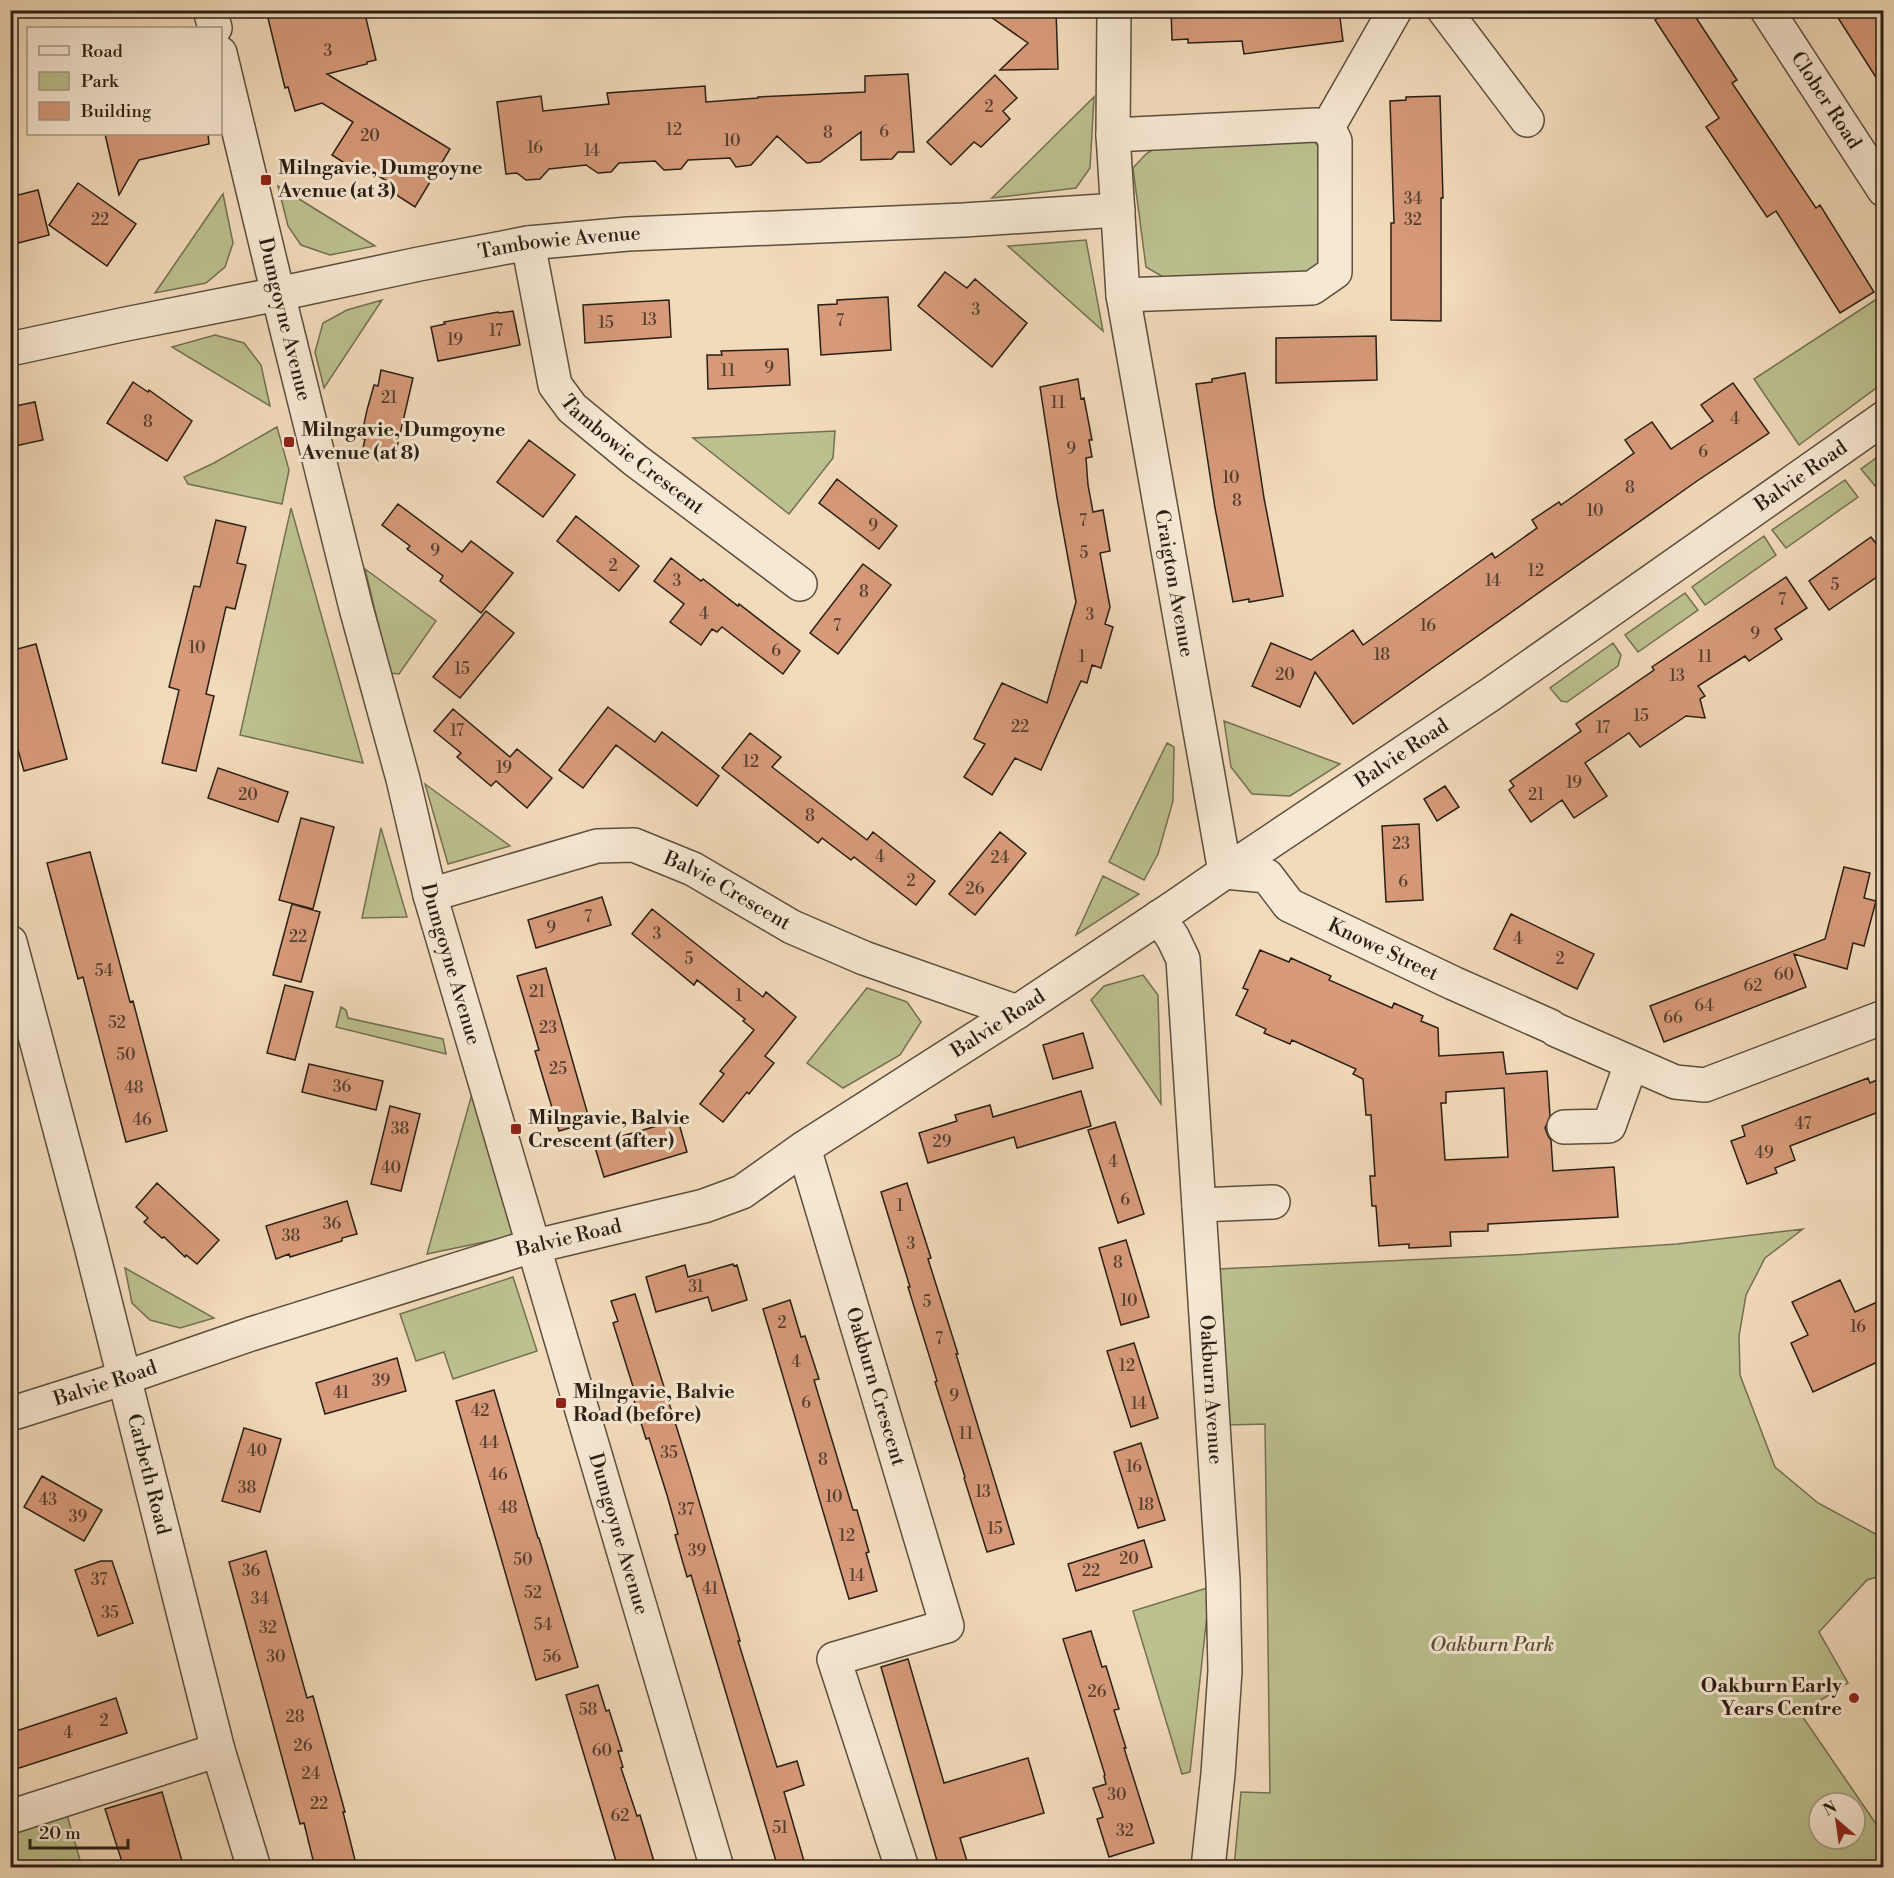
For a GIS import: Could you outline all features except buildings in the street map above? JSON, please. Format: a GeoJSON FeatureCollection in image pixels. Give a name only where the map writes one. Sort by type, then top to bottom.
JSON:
{"type":"FeatureCollection","features":[{"type":"Feature","properties":{"kind":"street"},"geometry":{"type":"LineString","coordinates":[[210,10],[215,27]]}},
{"type":"Feature","properties":{"kind":"street","name":"Craigton Avenue"},"geometry":{"type":"LineString","coordinates":[[1114,10],[1113,135],[1123,295],[1225,872]]}},
{"type":"Feature","properties":{"kind":"street"},"geometry":{"type":"LineString","coordinates":[[1328,127],[1395,10]]}},
{"type":"Feature","properties":{"kind":"street"},"geometry":{"type":"LineString","coordinates":[[1444,10],[1527,120]]}},
{"type":"Feature","properties":{"kind":"street","name":"Clober Road"},"geometry":{"type":"LineString","coordinates":[[1767,10],[1884,190]]}},
{"type":"Feature","properties":{"kind":"street","name":"Dumgoyne Avenue"},"geometry":{"type":"LineString","coordinates":[[222,61],[356,608],[403,779],[430,895],[717,1868]]}},
{"type":"Feature","properties":{"kind":"street"},"geometry":{"type":"LineString","coordinates":[[1113,135],[1316,125],[1328,127]]}},
{"type":"Feature","properties":{"kind":"street"},"geometry":{"type":"LineString","coordinates":[[1123,295],[1312,288],[1335,272],[1335,141],[1328,127]]}},
{"type":"Feature","properties":{"kind":"street","name":"Tambowie Avenue"},"geometry":{"type":"LineString","coordinates":[[10,349],[528,243],[628,234],[952,221],[1118,210]]}},
{"type":"Feature","properties":{"kind":"street","name":"Tambowie Crescent"},"geometry":{"type":"LineString","coordinates":[[528,243],[555,385],[572,408],[635,460],[800,584]]}},
{"type":"Feature","properties":{"kind":"street","name":"Balvie Road"},"geometry":{"type":"LineString","coordinates":[[10,1414],[251,1334],[533,1246],[704,1206],[742,1192],[804,1148],[1017,1012],[1491,694],[1884,418]]}},
{"type":"Feature","properties":{"kind":"street","name":"Balvie Crescent"},"geometry":{"type":"LineString","coordinates":[[430,895],[597,846],[634,845],[693,869],[802,932],[864,958],[1017,1012]]}},
{"type":"Feature","properties":{"kind":"street","name":"Knowe Street"},"geometry":{"type":"LineString","coordinates":[[1225,872],[1267,876],[1288,905],[1453,983],[1675,1082],[1705,1085],[1884,1017]]}},
{"type":"Feature","properties":{"kind":"street","name":"Oakburn Avenue"},"geometry":{"type":"LineString","coordinates":[[1159,917],[1183,959],[1223,1580],[1225,1671],[1218,1774],[1208,1868]]}},
{"type":"Feature","properties":{"kind":"street","name":"Carbeth Road"},"geometry":{"type":"LineString","coordinates":[[10,942],[87,1230],[218,1750],[254,1868]]}},
{"type":"Feature","properties":{"kind":"street"},"geometry":{"type":"LineString","coordinates":[[1564,1127],[1609,1126],[1632,1064]]}},
{"type":"Feature","properties":{"kind":"street","name":"Oakburn Crescent"},"geometry":{"type":"LineString","coordinates":[[804,1148],[947,1626],[834,1659],[902,1868]]}},
{"type":"Feature","properties":{"kind":"street"},"geometry":{"type":"LineString","coordinates":[[1199,1205],[1273,1202]]}},
{"type":"Feature","properties":{"kind":"street"},"geometry":{"type":"LineString","coordinates":[[10,1817],[218,1750]]}},
{"type":"Feature","properties":{"kind":"green space"},"geometry":{"type":"Polygon","coordinates":[[[1094,97],[1090,168],[1076,188],[992,198],[1094,97]]]}},
{"type":"Feature","properties":{"kind":"green space"},"geometry":{"type":"Polygon","coordinates":[[[1300,132],[1315,142],[1325,156],[1321,267],[1311,275],[1165,278],[1146,267],[1133,168],[1146,154],[1163,143],[1300,132]]]}},
{"type":"Feature","properties":{"kind":"green space"},"geometry":{"type":"Polygon","coordinates":[[[278,186],[375,246],[330,255],[301,245],[288,226],[278,186]]]}},
{"type":"Feature","properties":{"kind":"green space"},"geometry":{"type":"Polygon","coordinates":[[[223,194],[233,243],[225,267],[206,283],[155,293],[223,194]]]}},
{"type":"Feature","properties":{"kind":"green space"},"geometry":{"type":"Polygon","coordinates":[[[1086,240],[1103,331],[1008,246],[1086,240]]]}},
{"type":"Feature","properties":{"kind":"green space"},"geometry":{"type":"Polygon","coordinates":[[[1883,295],[1883,383],[1799,445],[1754,379],[1883,295]]]}},
{"type":"Feature","properties":{"kind":"green space"},"geometry":{"type":"Polygon","coordinates":[[[382,300],[324,388],[315,352],[323,323],[347,310],[382,300]]]}},
{"type":"Feature","properties":{"kind":"green space"},"geometry":{"type":"Polygon","coordinates":[[[215,335],[244,343],[261,365],[270,406],[172,347],[215,335]]]}},
{"type":"Feature","properties":{"kind":"green space"},"geometry":{"type":"Polygon","coordinates":[[[277,427],[289,470],[282,504],[188,484],[184,477],[214,463],[277,427]]]}},
{"type":"Feature","properties":{"kind":"green space"},"geometry":{"type":"Polygon","coordinates":[[[835,431],[833,458],[789,514],[693,438],[835,431]]]}},
{"type":"Feature","properties":{"kind":"green space"},"geometry":{"type":"Polygon","coordinates":[[[1883,453],[1883,480],[1875,486],[1861,469],[1883,453]]]}},
{"type":"Feature","properties":{"kind":"green space"},"geometry":{"type":"Polygon","coordinates":[[[1845,480],[1858,497],[1786,548],[1772,530],[1845,480]]]}},
{"type":"Feature","properties":{"kind":"green space"},"geometry":{"type":"Polygon","coordinates":[[[291,508],[363,763],[240,735],[291,508]]]}},
{"type":"Feature","properties":{"kind":"green space"},"geometry":{"type":"Polygon","coordinates":[[[1764,536],[1776,555],[1705,605],[1692,587],[1764,536]]]}},
{"type":"Feature","properties":{"kind":"green space"},"geometry":{"type":"Polygon","coordinates":[[[365,569],[436,621],[399,674],[390,673],[365,569]]]}},
{"type":"Feature","properties":{"kind":"green space"},"geometry":{"type":"Polygon","coordinates":[[[1685,593],[1698,610],[1638,652],[1625,635],[1685,593]]]}},
{"type":"Feature","properties":{"kind":"green space"},"geometry":{"type":"Polygon","coordinates":[[[1613,643],[1621,655],[1618,666],[1567,702],[1561,701],[1550,688],[1613,643]]]}},
{"type":"Feature","properties":{"kind":"green space"},"geometry":{"type":"Polygon","coordinates":[[[1224,721],[1340,764],[1290,796],[1252,794],[1231,767],[1224,721]]]}},
{"type":"Feature","properties":{"kind":"green space"},"geometry":{"type":"Polygon","coordinates":[[[1167,743],[1174,747],[1173,801],[1158,854],[1144,880],[1109,862],[1167,743]]]}},
{"type":"Feature","properties":{"kind":"green space"},"geometry":{"type":"Polygon","coordinates":[[[425,784],[510,846],[448,864],[425,784]]]}},
{"type":"Feature","properties":{"kind":"green space"},"geometry":{"type":"Polygon","coordinates":[[[381,828],[407,917],[362,918],[381,828]]]}},
{"type":"Feature","properties":{"kind":"green space"},"geometry":{"type":"Polygon","coordinates":[[[1103,876],[1139,894],[1076,935],[1103,876]]]}},
{"type":"Feature","properties":{"kind":"green space"},"geometry":{"type":"Polygon","coordinates":[[[1143,975],[1158,995],[1161,1104],[1091,1000],[1104,986],[1143,975]]]}},
{"type":"Feature","properties":{"kind":"green space"},"geometry":{"type":"Polygon","coordinates":[[[867,988],[907,1002],[921,1022],[900,1055],[843,1088],[807,1063],[867,988]]]}},
{"type":"Feature","properties":{"kind":"green space"},"geometry":{"type":"Polygon","coordinates":[[[341,1007],[346,1010],[348,1018],[443,1039],[446,1054],[336,1027],[341,1007]]]}},
{"type":"Feature","properties":{"kind":"green space"},"geometry":{"type":"Polygon","coordinates":[[[472,1094],[513,1236],[427,1254],[472,1094]]]}},
{"type":"Feature","properties":{"kind":"green space","name":"Oakburn Park"},"geometry":{"type":"Polygon","coordinates":[[[1803,1229],[1765,1258],[1746,1295],[1739,1336],[1740,1375],[1775,1467],[1818,1503],[1883,1538],[1883,1575],[1867,1580],[1819,1632],[1848,1683],[1800,1713],[1854,1791],[1807,1791],[1807,1851],[1867,1851],[1867,1811],[1883,1834],[1883,1867],[1234,1867],[1241,1792],[1270,1793],[1265,1424],[1226,1425],[1218,1269],[1513,1255],[1677,1244],[1803,1229]]]}},
{"type":"Feature","properties":{"kind":"green space"},"geometry":{"type":"Polygon","coordinates":[[[125,1268],[214,1318],[180,1328],[150,1320],[132,1303],[125,1268]]]}},
{"type":"Feature","properties":{"kind":"green space"},"geometry":{"type":"Polygon","coordinates":[[[513,1277],[537,1351],[453,1379],[444,1352],[416,1361],[400,1314],[513,1277]]]}},
{"type":"Feature","properties":{"kind":"green space"},"geometry":{"type":"Polygon","coordinates":[[[1210,1587],[1190,1772],[1182,1774],[1133,1611],[1210,1587]]]}},
{"type":"Feature","properties":{"kind":"green space"},"geometry":{"type":"Polygon","coordinates":[[[67,1815],[82,1867],[11,1867],[10,1833],[67,1815]]]}},
{"type":"Feature","properties":{"kind":"place","name":"Milngavie, Dumgoyne Avenue (at 3)"},"geometry":{"type":"Point","coordinates":[266,180]}},
{"type":"Feature","properties":{"kind":"place","name":"Milngavie, Dumgoyne Avenue (at 8)"},"geometry":{"type":"Point","coordinates":[289,442]}},
{"type":"Feature","properties":{"kind":"place","name":"Milngavie, Balvie Crescent (after)"},"geometry":{"type":"Point","coordinates":[516,1129]}},
{"type":"Feature","properties":{"kind":"place","name":"Milngavie, Balvie Road (before)"},"geometry":{"type":"Point","coordinates":[561,1403]}},
{"type":"Feature","properties":{"kind":"place","name":"Oakburn Early Years Centre"},"geometry":{"type":"Point","coordinates":[1854,1698]}}]}
